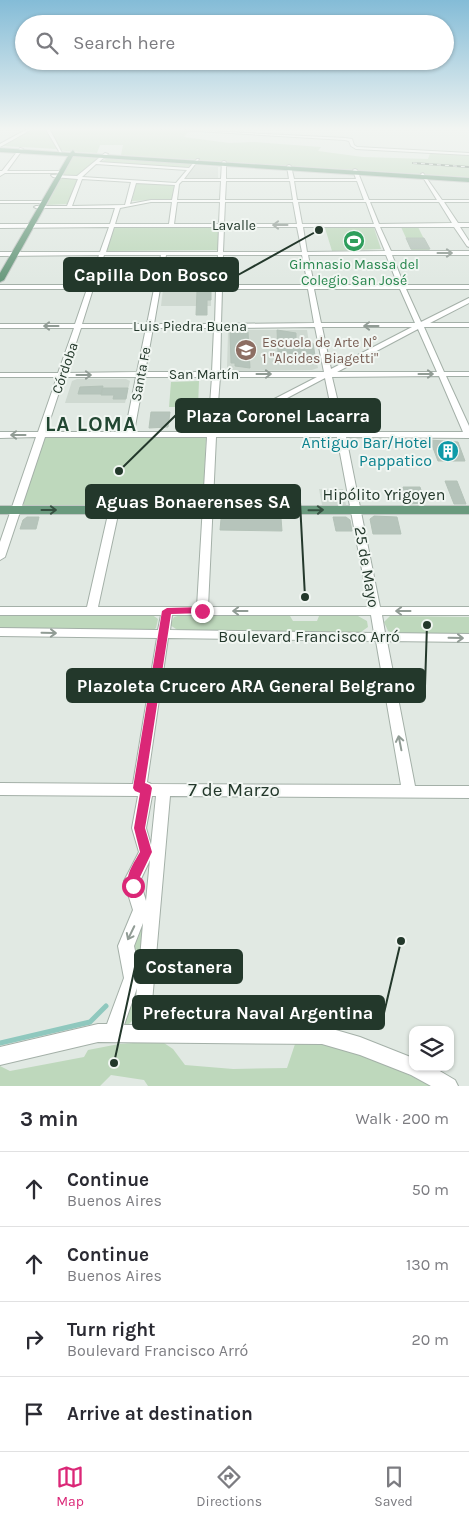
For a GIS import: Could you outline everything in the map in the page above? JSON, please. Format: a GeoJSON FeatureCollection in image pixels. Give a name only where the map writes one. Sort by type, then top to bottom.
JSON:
{"type":"FeatureCollection","features":[{"type":"Feature","properties":{"kind":"main road"},"geometry":{"type":"LineString","coordinates":[[0,266],[4,254],[40,204],[54,179]]}},
{"type":"Feature","properties":{"kind":"main road"},"geometry":{"type":"LineString","coordinates":[[0,280],[32,226],[40,204]]}},
{"type":"Feature","properties":{"kind":"main road","name":"Hipólito Yrigoyen"},"geometry":{"type":"LineString","coordinates":[[0,510],[469,510]]}},
{"type":"Feature","properties":{"kind":"street"},"geometry":{"type":"LineString","coordinates":[[69,206],[79,179]]}},
{"type":"Feature","properties":{"kind":"street"},"geometry":{"type":"LineString","coordinates":[[91,179],[178,182],[306,179]]}},
{"type":"Feature","properties":{"kind":"street"},"geometry":{"type":"LineString","coordinates":[[171,225],[178,182],[181,179]]}},
{"type":"Feature","properties":{"kind":"street"},"geometry":{"type":"LineString","coordinates":[[0,435],[469,434],[444,374],[402,287],[359,179]]}},
{"type":"Feature","properties":{"kind":"street"},"geometry":{"type":"LineString","coordinates":[[426,179],[469,245]]}},
{"type":"Feature","properties":{"kind":"street"},"geometry":{"type":"LineString","coordinates":[[202,611],[216,374],[223,180]]}},
{"type":"Feature","properties":{"kind":"street","name":"25 de Mayo"},"geometry":{"type":"LineString","coordinates":[[292,180],[327,374],[357,510],[410,791]]}},
{"type":"Feature","properties":{"kind":"street"},"geometry":{"type":"LineString","coordinates":[[127,205],[134,181]]}},
{"type":"Feature","properties":{"kind":"street"},"geometry":{"type":"LineString","coordinates":[[0,202],[118,207],[146,201],[469,201]]}},
{"type":"Feature","properties":{"kind":"street","name":"Córdoba"},"geometry":{"type":"LineString","coordinates":[[0,557],[118,207]]}},
{"type":"Feature","properties":{"kind":"street","name":"Lavalle"},"geometry":{"type":"LineString","coordinates":[[0,226],[469,225]]}},
{"type":"Feature","properties":{"kind":"street","name":"Santa Fe"},"geometry":{"type":"LineString","coordinates":[[130,434],[164,253]]}},
{"type":"Feature","properties":{"kind":"street"},"geometry":{"type":"LineString","coordinates":[[4,254],[469,253]]}},
{"type":"Feature","properties":{"kind":"street"},"geometry":{"type":"LineString","coordinates":[[0,287],[469,287]]}},
{"type":"Feature","properties":{"kind":"street"},"geometry":{"type":"LineString","coordinates":[[212,434],[469,300]]}},
{"type":"Feature","properties":{"kind":"street","name":"Luis Piedra Buena"},"geometry":{"type":"LineString","coordinates":[[0,326],[469,326]]}},
{"type":"Feature","properties":{"kind":"street","name":"San Martín"},"geometry":{"type":"LineString","coordinates":[[0,375],[469,374]]}},
{"type":"Feature","properties":{"kind":"street"},"geometry":{"type":"LineString","coordinates":[[91,612],[114,510]]}},
{"type":"Feature","properties":{"kind":"street","name":"Boulevard Francisco Arró"},"geometry":{"type":"LineString","coordinates":[[0,611],[469,611]]}},
{"type":"Feature","properties":{"kind":"street"},"geometry":{"type":"LineString","coordinates":[[113,1032],[132,978],[126,946],[141,910],[132,881],[146,852],[139,828],[142,788],[167,611]]}},
{"type":"Feature","properties":{"kind":"street","name":"Boulevard Francisco Arró"},"geometry":{"type":"LineString","coordinates":[[0,632],[469,638]]}},
{"type":"Feature","properties":{"kind":"street","name":"7 de Marzo"},"geometry":{"type":"LineString","coordinates":[[0,788],[469,792]]}},
{"type":"Feature","properties":{"kind":"street"},"geometry":{"type":"LineString","coordinates":[[141,1032],[164,789]]}},
{"type":"Feature","properties":{"kind":"street"},"geometry":{"type":"LineString","coordinates":[[0,1056],[81,1036],[113,1032],[322,1035],[360,1046],[409,1065]]}},
{"type":"Feature","properties":{"kind":"street"},"geometry":{"type":"LineString","coordinates":[[421,1071],[449,1086]]}},
{"type":"Feature","properties":{"kind":"shaded area"},"geometry":{"type":"Polygon","coordinates":[[[163,289],[207,290],[211,292],[211,306],[161,306],[163,289]]]}},
{"type":"Feature","properties":{"kind":"shaded area"},"geometry":{"type":"Polygon","coordinates":[[[307,330],[309,343],[313,343],[318,368],[312,370],[230,371],[227,368],[228,331],[307,330]]]}},
{"type":"Feature","properties":{"kind":"shaded area"},"geometry":{"type":"Polygon","coordinates":[[[77,379],[126,379],[130,381],[125,403],[65,403],[72,381],[77,379]]]}},
{"type":"Feature","properties":{"kind":"shaded area"},"geometry":{"type":"Polygon","coordinates":[[[319,489],[343,489],[346,505],[322,505],[319,489]]]}},
{"type":"Feature","properties":{"kind":"green space"},"geometry":{"type":"Polygon","coordinates":[[[61,179],[79,179],[67,204],[47,205],[61,179]]]}},
{"type":"Feature","properties":{"kind":"green space"},"geometry":{"type":"Polygon","coordinates":[[[136,183],[174,185],[173,199],[132,201],[136,183]]]}},
{"type":"Feature","properties":{"kind":"green space"},"geometry":{"type":"Polygon","coordinates":[[[115,226],[216,226],[218,228],[218,250],[106,251],[115,226]]]}},
{"type":"Feature","properties":{"kind":"green space"},"geometry":{"type":"Polygon","coordinates":[[[401,227],[418,227],[430,251],[412,251],[401,227]]]}},
{"type":"Feature","properties":{"kind":"green space","name":"Gimnasio Massa del Colegio San José"},"geometry":{"type":"Polygon","coordinates":[[[325,228],[374,228],[381,249],[332,251],[325,228]]]}},
{"type":"Feature","properties":{"kind":"green space"},"geometry":{"type":"Polygon","coordinates":[[[199,381],[198,407],[169,407],[171,382],[199,381]]]}},
{"type":"Feature","properties":{"kind":"green space"},"geometry":{"type":"Polygon","coordinates":[[[46,437],[206,438],[203,502],[194,507],[24,505],[23,501],[43,440],[46,437]]]}},
{"type":"Feature","properties":{"kind":"green space"},"geometry":{"type":"Polygon","coordinates":[[[0,614],[151,614],[158,619],[156,628],[153,630],[0,628],[0,614]]]}},
{"type":"Feature","properties":{"kind":"green space"},"geometry":{"type":"Polygon","coordinates":[[[181,615],[290,616],[293,621],[317,621],[319,616],[358,616],[367,621],[368,627],[361,632],[179,631],[170,625],[174,617],[181,615]]]}},
{"type":"Feature","properties":{"kind":"green space"},"geometry":{"type":"Polygon","coordinates":[[[390,616],[469,617],[469,634],[393,633],[388,631],[384,622],[390,616]]]}},
{"type":"Feature","properties":{"kind":"green space"},"geometry":{"type":"Polygon","coordinates":[[[145,916],[134,1019],[127,1026],[124,1026],[132,951],[145,916]]]}},
{"type":"Feature","properties":{"kind":"green space"},"geometry":{"type":"Polygon","coordinates":[[[161,1041],[173,1049],[185,1065],[233,1069],[287,1068],[295,1044],[323,1043],[340,1047],[390,1066],[432,1086],[148,1086],[144,1080],[111,1075],[100,1086],[0,1086],[0,1066],[10,1071],[84,1057],[88,1050],[119,1044],[161,1041]]]}},
{"type":"Feature","properties":{"kind":"building"},"geometry":{"type":"Polygon","coordinates":[[[406,238],[424,238],[430,249],[411,249],[406,238]]]}},
{"type":"Feature","properties":{"kind":"building"},"geometry":{"type":"Polygon","coordinates":[[[197,291],[211,292],[211,300],[207,300],[207,315],[196,315],[197,291]]]}},
{"type":"Feature","properties":{"kind":"building"},"geometry":{"type":"Polygon","coordinates":[[[277,330],[296,333],[296,339],[309,339],[309,343],[313,343],[315,356],[278,352],[277,330]]]}},
{"type":"Feature","properties":{"kind":"building","name":"Escuela de Arte N° 1 \"Alcides Biagetti\""},"geometry":{"type":"Polygon","coordinates":[[[230,332],[248,332],[250,368],[235,366],[235,363],[231,363],[230,332]]]}},
{"type":"Feature","properties":{"kind":"building"},"geometry":{"type":"Polygon","coordinates":[[[103,386],[101,394],[78,394],[80,387],[103,386]]]}},
{"type":"Feature","properties":{"kind":"building"},"geometry":{"type":"Polygon","coordinates":[[[103,388],[128,388],[126,399],[113,399],[114,395],[101,395],[103,388]]]}},
{"type":"Feature","properties":{"kind":"building"},"geometry":{"type":"Polygon","coordinates":[[[151,412],[170,412],[168,427],[149,428],[151,412]]]}},
{"type":"Feature","properties":{"kind":"building","name":"Antiguo Bar/Hotel Pappatico"},"geometry":{"type":"Polygon","coordinates":[[[430,440],[458,442],[465,461],[438,461],[430,440]]]}},
{"type":"Feature","properties":{"kind":"building"},"geometry":{"type":"Polygon","coordinates":[[[445,481],[457,481],[466,504],[454,504],[445,481]]]}},
{"type":"Feature","properties":{"kind":"building"},"geometry":{"type":"Polygon","coordinates":[[[403,487],[420,487],[425,503],[408,504],[403,487]]]}},
{"type":"Feature","properties":{"kind":"building"},"geometry":{"type":"Polygon","coordinates":[[[244,516],[277,516],[277,518],[281,518],[282,531],[220,530],[221,519],[248,519],[244,516]]]}},
{"type":"Feature","properties":{"kind":"building"},"geometry":{"type":"Polygon","coordinates":[[[374,516],[397,517],[401,534],[373,534],[370,519],[374,516]]]}},
{"type":"Feature","properties":{"kind":"building"},"geometry":{"type":"Polygon","coordinates":[[[27,517],[39,517],[36,529],[20,529],[23,520],[27,517]]]}},
{"type":"Feature","properties":{"kind":"building"},"geometry":{"type":"Polygon","coordinates":[[[333,517],[346,517],[350,520],[352,531],[336,531],[333,517]]]}},
{"type":"Feature","properties":{"kind":"waterway"},"geometry":{"type":"LineString","coordinates":[[0,1043],[90,1022],[106,1006]]}},
{"type":"Feature","properties":{"kind":"place","name":"Capilla Don Bosco"},"geometry":{"type":"Point","coordinates":[319,230]}},
{"type":"Feature","properties":{"kind":"place","name":"Gimnasio Massa del Colegio San José"},"geometry":{"type":"Point","coordinates":[354,241]}},
{"type":"Feature","properties":{"kind":"place","name":"Escuela de Arte N° 1 \"Alcides Biagetti\""},"geometry":{"type":"Point","coordinates":[246,350]}},
{"type":"Feature","properties":{"kind":"place","name":"Antiguo Bar/Hotel Pappatico"},"geometry":{"type":"Point","coordinates":[448,451]}},
{"type":"Feature","properties":{"kind":"place","name":"Plaza Coronel Lacarra"},"geometry":{"type":"Point","coordinates":[119,471]}},
{"type":"Feature","properties":{"kind":"place","name":"Aguas Bonaerenses SA"},"geometry":{"type":"Point","coordinates":[305,597]}},
{"type":"Feature","properties":{"kind":"place","name":"Plazoleta Crucero ARA General Belgrano"},"geometry":{"type":"Point","coordinates":[427,625]}},
{"type":"Feature","properties":{"kind":"place","name":"Prefectura Naval Argentina"},"geometry":{"type":"Point","coordinates":[401,941]}},
{"type":"Feature","properties":{"kind":"place","name":"Costanera"},"geometry":{"type":"Point","coordinates":[114,1063]}},
{"type":"Feature","properties":{"kind":"district","name":"LA LOMA"},"geometry":{"type":"Point","coordinates":[91,424]}},
{"type":"Feature","properties":{"kind":"route"},"geometry":{"type":"LineString","coordinates":[[133,886],[132,881],[146,852],[139,828],[146,788],[139,788],[165,635],[167,611],[202,611]]}}]}
